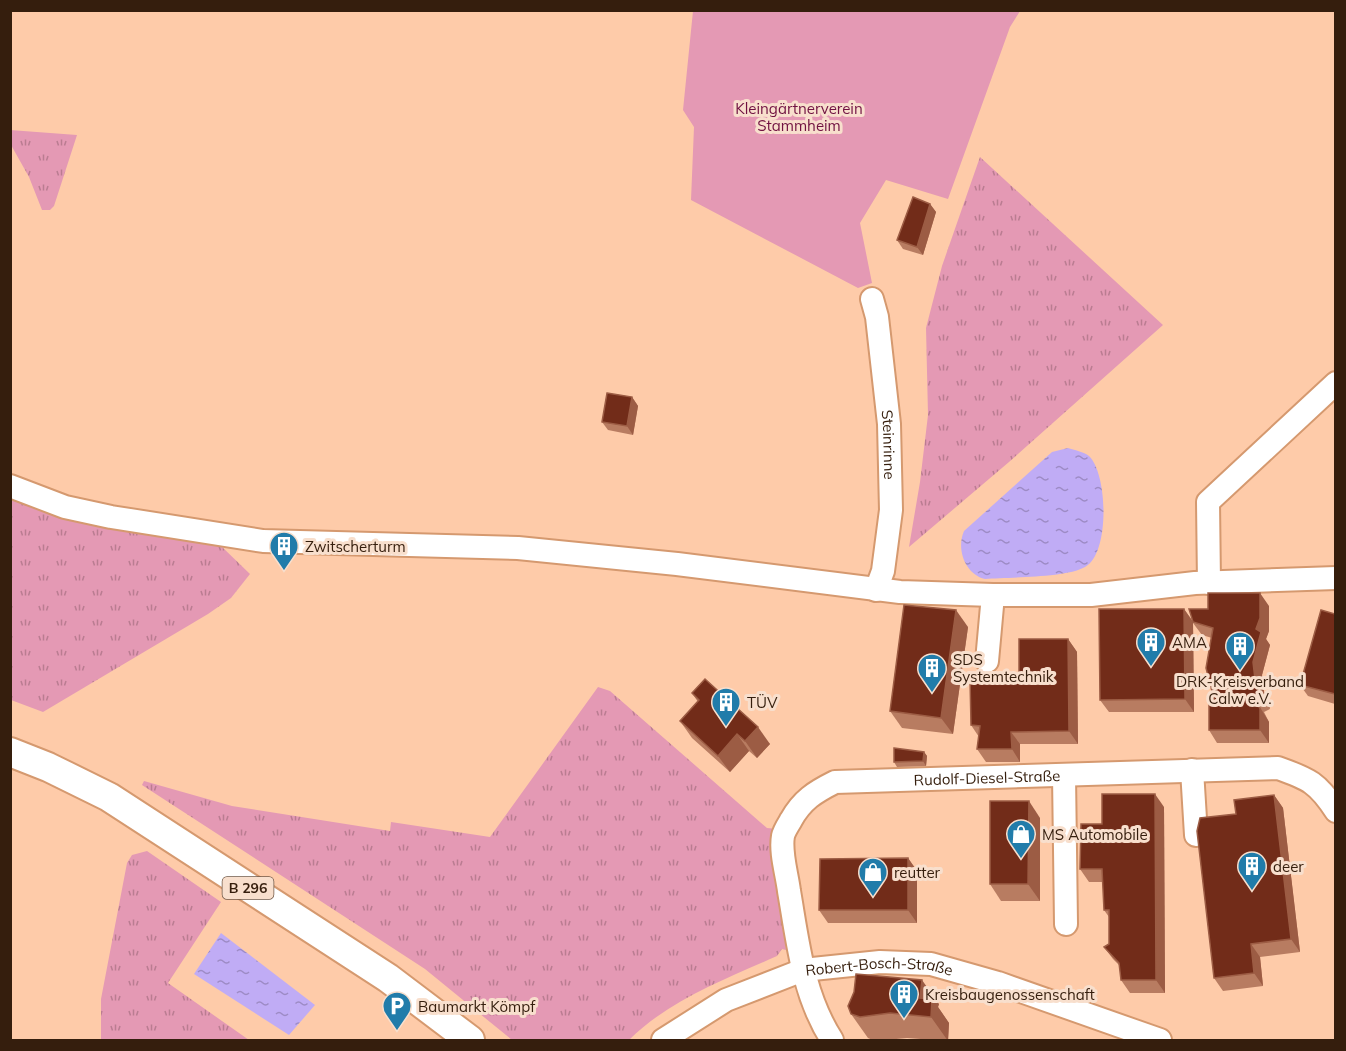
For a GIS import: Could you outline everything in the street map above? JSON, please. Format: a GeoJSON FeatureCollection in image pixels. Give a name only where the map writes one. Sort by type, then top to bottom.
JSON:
{"type":"FeatureCollection","features":[{"type":"Feature","properties":{"kind":"main road","name":"B 296"},"geometry":{"type":"LineString","coordinates":[[10,752],[48,767],[109,797],[387,978],[470,1041]]}},
{"type":"Feature","properties":{"kind":"street","name":"Steinrinne"},"geometry":{"type":"LineString","coordinates":[[872,299],[877,318],[889,424],[891,510],[883,571],[876,590]]}},
{"type":"Feature","properties":{"kind":"street"},"geometry":{"type":"LineString","coordinates":[[1209,583],[1208,502],[1335,383]]}},
{"type":"Feature","properties":{"kind":"street"},"geometry":{"type":"LineString","coordinates":[[10,486],[77,510],[263,541],[518,548],[677,564],[876,590],[993,596],[1090,595],[1209,583],[1335,578]]}},
{"type":"Feature","properties":{"kind":"street"},"geometry":{"type":"LineString","coordinates":[[987,661],[993,596]]}},
{"type":"Feature","properties":{"kind":"street","name":"Rudolf-Diesel-Straße"},"geometry":{"type":"LineString","coordinates":[[832,1041],[821,1024],[810,998],[803,970],[784,858],[783,835],[799,806],[812,794],[835,782],[1278,768],[1307,778],[1324,793],[1335,811]]}},
{"type":"Feature","properties":{"kind":"street"},"geometry":{"type":"LineString","coordinates":[[1192,770],[1196,835]]}},
{"type":"Feature","properties":{"kind":"street"},"geometry":{"type":"LineString","coordinates":[[1064,775],[1066,924]]}},
{"type":"Feature","properties":{"kind":"street","name":"Robert-Bosch-Straße"},"geometry":{"type":"LineString","coordinates":[[669,1038],[726,1000],[803,970],[880,962],[931,964],[998,983],[1160,1041]]}},
{"type":"Feature","properties":{"kind":"green space","name":"Kleingärtnerverein Stammheim"},"geometry":{"type":"Polygon","coordinates":[[[693,11],[1020,11],[1010,27],[948,199],[886,180],[860,223],[872,283],[858,288],[691,200],[694,127],[683,110],[693,11]]]}},
{"type":"Feature","properties":{"kind":"green space"},"geometry":{"type":"Polygon","coordinates":[[[10,130],[77,135],[54,206],[50,210],[42,210],[29,177],[11,145],[10,130]]]}},
{"type":"Feature","properties":{"kind":"green space"},"geometry":{"type":"Polygon","coordinates":[[[980,157],[1163,325],[1009,462],[909,547],[928,415],[926,328],[942,266],[980,157]]]}},
{"type":"Feature","properties":{"kind":"green space"},"geometry":{"type":"Polygon","coordinates":[[[10,495],[219,544],[250,574],[231,598],[208,614],[43,712],[11,700],[10,495]]]}},
{"type":"Feature","properties":{"kind":"green space"},"geometry":{"type":"Polygon","coordinates":[[[598,687],[610,691],[767,828],[778,829],[786,950],[782,949],[777,956],[680,1002],[662,1013],[629,1040],[512,1040],[425,969],[142,785],[144,781],[232,806],[390,831],[391,822],[490,837],[598,687]]]}},
{"type":"Feature","properties":{"kind":"green space"},"geometry":{"type":"Polygon","coordinates":[[[147,851],[221,902],[168,983],[249,1040],[101,1040],[101,999],[127,863],[132,855],[147,851]]]}},
{"type":"Feature","properties":{"kind":"water"},"geometry":{"type":"Polygon","coordinates":[[[1068,448],[1089,456],[1100,479],[1104,513],[1099,547],[1093,559],[1085,567],[1076,571],[1052,575],[985,579],[972,572],[962,553],[964,531],[1052,452],[1068,448]]]}},
{"type":"Feature","properties":{"kind":"water"},"geometry":{"type":"Polygon","coordinates":[[[221,933],[315,1005],[289,1035],[194,974],[221,933]]]}},
{"type":"Feature","properties":{"kind":"building"},"geometry":{"type":"Polygon","coordinates":[[[913,197],[930,204],[917,247],[897,240],[913,197]]]}},
{"type":"Feature","properties":{"kind":"building"},"geometry":{"type":"Polygon","coordinates":[[[607,393],[632,397],[627,426],[602,422],[607,393]]]}},
{"type":"Feature","properties":{"kind":"building","name":"DRK-Kreisverband Calw e.V."},"geometry":{"type":"Polygon","coordinates":[[[1208,593],[1260,593],[1260,618],[1256,629],[1261,632],[1253,662],[1255,679],[1262,696],[1255,699],[1260,709],[1260,730],[1209,730],[1209,701],[1214,699],[1206,668],[1213,628],[1193,622],[1189,609],[1208,609],[1208,593]]]}},
{"type":"Feature","properties":{"kind":"building","name":"SDS Systemtechnik"},"geometry":{"type":"Polygon","coordinates":[[[904,605],[956,610],[941,718],[890,711],[904,605]]]}},
{"type":"Feature","properties":{"kind":"building","name":"AMA"},"geometry":{"type":"Polygon","coordinates":[[[1099,609],[1184,609],[1185,699],[1100,700],[1099,609]]]}},
{"type":"Feature","properties":{"kind":"building"},"geometry":{"type":"Polygon","coordinates":[[[1321,610],[1335,614],[1335,694],[1300,685],[1321,610]]]}},
{"type":"Feature","properties":{"kind":"building"},"geometry":{"type":"Polygon","coordinates":[[[1019,639],[1068,639],[1069,731],[1011,732],[1012,749],[977,749],[980,726],[971,725],[970,678],[1019,678],[1019,639]]]}},
{"type":"Feature","properties":{"kind":"building"},"geometry":{"type":"Polygon","coordinates":[[[705,679],[758,727],[745,741],[737,734],[718,756],[680,721],[699,700],[692,693],[705,679]]]}},
{"type":"Feature","properties":{"kind":"building"},"geometry":{"type":"Polygon","coordinates":[[[894,748],[924,752],[923,761],[894,762],[894,748]]]}},
{"type":"Feature","properties":{"kind":"building"},"geometry":{"type":"Polygon","coordinates":[[[1102,794],[1155,794],[1156,980],[1121,980],[1119,963],[1104,947],[1109,944],[1109,910],[1104,910],[1102,869],[1080,869],[1081,824],[1102,824],[1102,794]]]}},
{"type":"Feature","properties":{"kind":"building","name":"deer"},"geometry":{"type":"Polygon","coordinates":[[[1274,795],[1291,939],[1251,944],[1254,973],[1214,978],[1197,831],[1200,818],[1236,814],[1234,800],[1274,795]]]}},
{"type":"Feature","properties":{"kind":"building"},"geometry":{"type":"Polygon","coordinates":[[[990,801],[1029,801],[1028,884],[990,884],[990,801]]]}},
{"type":"Feature","properties":{"kind":"building","name":"reutter"},"geometry":{"type":"Polygon","coordinates":[[[908,858],[908,910],[819,910],[820,859],[908,858]]]}},
{"type":"Feature","properties":{"kind":"building"},"geometry":{"type":"Polygon","coordinates":[[[856,974],[922,980],[920,998],[932,999],[931,1017],[890,1013],[860,1017],[851,1014],[848,1006],[854,992],[856,974]]]}},
{"type":"Feature","properties":{"kind":"place","name":"Zwitscherturm"},"geometry":{"type":"Point","coordinates":[284,572]}},
{"type":"Feature","properties":{"kind":"place","name":"AMA"},"geometry":{"type":"Point","coordinates":[1151,668]}},
{"type":"Feature","properties":{"kind":"place","name":"DRK-Kreisverband Calw e.V."},"geometry":{"type":"Point","coordinates":[1240,672]}},
{"type":"Feature","properties":{"kind":"place","name":"SDS Systemtechnik"},"geometry":{"type":"Point","coordinates":[932,694]}},
{"type":"Feature","properties":{"kind":"place","name":"TÜV"},"geometry":{"type":"Point","coordinates":[726,728]}},
{"type":"Feature","properties":{"kind":"place","name":"MS Automobile"},"geometry":{"type":"Point","coordinates":[1021,860]}},
{"type":"Feature","properties":{"kind":"place","name":"deer"},"geometry":{"type":"Point","coordinates":[1252,892]}},
{"type":"Feature","properties":{"kind":"place","name":"reutter"},"geometry":{"type":"Point","coordinates":[873,898]}},
{"type":"Feature","properties":{"kind":"place","name":"Kreisbaugenossenschaft"},"geometry":{"type":"Point","coordinates":[904,1020]}},
{"type":"Feature","properties":{"kind":"place","name":"Baumarkt Kömpf"},"geometry":{"type":"Point","coordinates":[397,1032]}}]}
